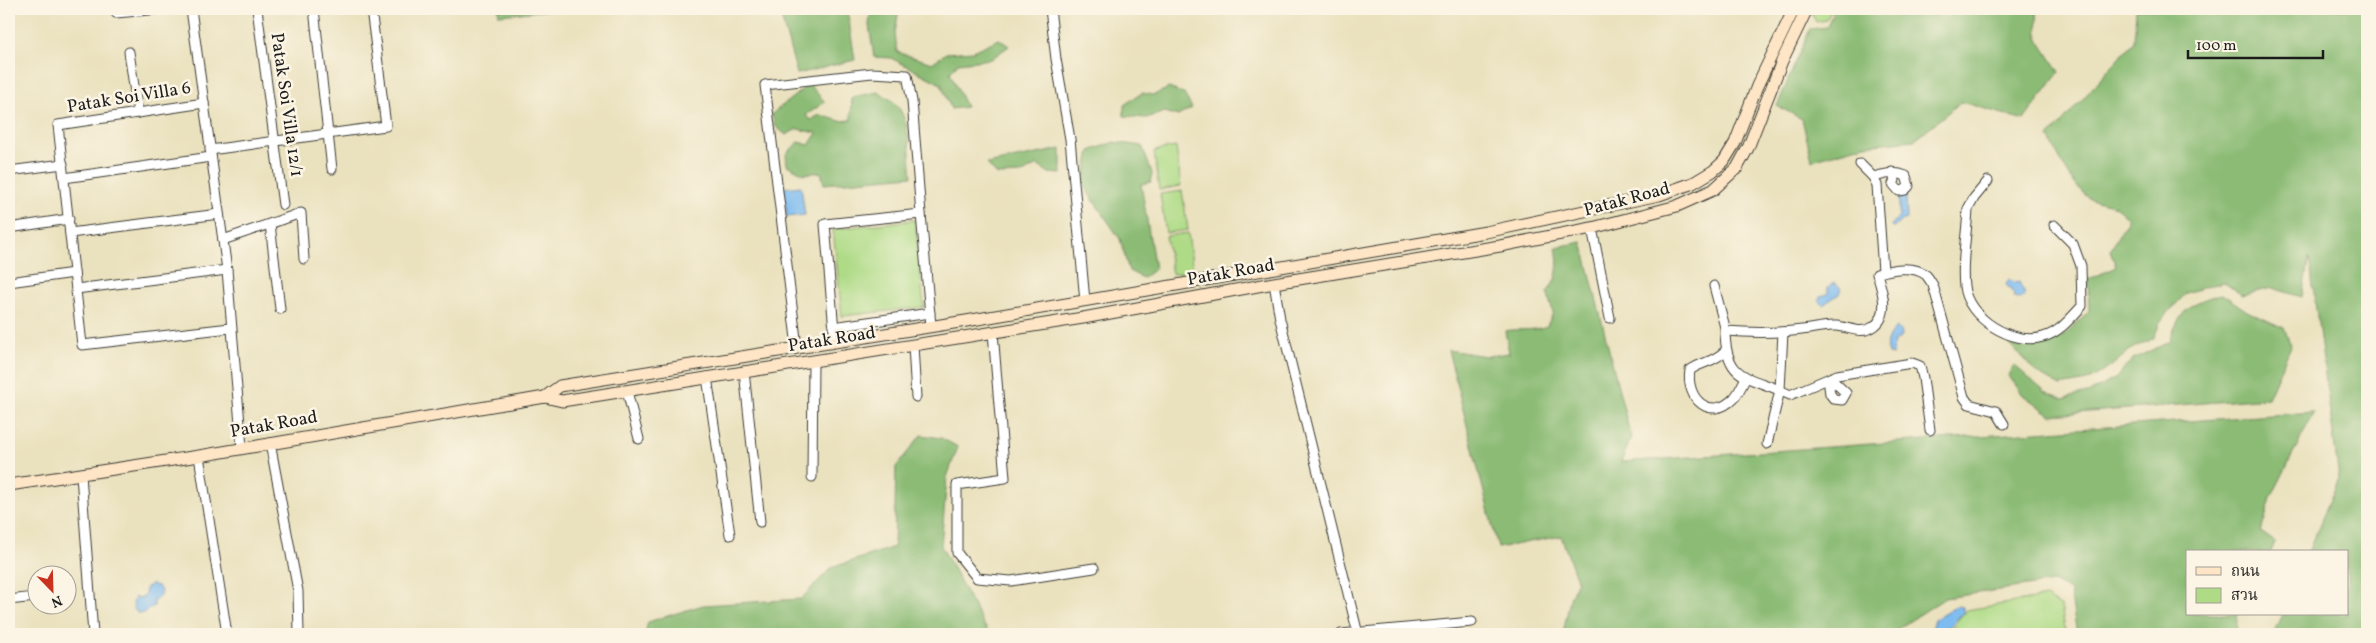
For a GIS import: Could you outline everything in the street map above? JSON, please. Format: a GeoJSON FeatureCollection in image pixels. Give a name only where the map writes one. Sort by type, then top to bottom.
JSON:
{"type":"FeatureCollection","features":[{"type":"Feature","properties":{"kind":"main road","name":"Patak Road"},"geometry":{"type":"LineString","coordinates":[[545,397],[560,386],[1085,301],[1486,232],[1659,195],[1693,183],[1713,171],[1724,161],[1735,143],[1757,86],[1794,9]]}},
{"type":"Feature","properties":{"kind":"main road","name":"Patak Road"},"geometry":{"type":"LineString","coordinates":[[9,485],[199,456],[545,397],[562,401],[993,332],[1592,228],[1677,206],[1706,194],[1724,183],[1737,168],[1748,148],[1782,61],[1808,9]]}},
{"type":"Feature","properties":{"kind":"main road"},"geometry":{"type":"LineString","coordinates":[[1713,171],[1724,183]]}},
{"type":"Feature","properties":{"kind":"main road"},"geometry":{"type":"LineString","coordinates":[[1299,264],[1302,278]]}},
{"type":"Feature","properties":{"kind":"street"},"geometry":{"type":"LineString","coordinates":[[116,9],[116,13],[161,9]]}},
{"type":"Feature","properties":{"kind":"street"},"geometry":{"type":"LineString","coordinates":[[191,9],[227,270],[230,328],[238,390],[242,448]]}},
{"type":"Feature","properties":{"kind":"street","name":"Patak Soi Villa 12/1"},"geometry":{"type":"LineString","coordinates":[[257,9],[283,205]]}},
{"type":"Feature","properties":{"kind":"street"},"geometry":{"type":"LineString","coordinates":[[314,9],[332,169]]}},
{"type":"Feature","properties":{"kind":"street"},"geometry":{"type":"LineString","coordinates":[[64,178],[274,141],[386,126],[371,9]]}},
{"type":"Feature","properties":{"kind":"street"},"geometry":{"type":"LineString","coordinates":[[1050,9],[1056,59],[1070,139],[1085,301]]}},
{"type":"Feature","properties":{"kind":"street"},"geometry":{"type":"LineString","coordinates":[[130,52],[138,113]]}},
{"type":"Feature","properties":{"kind":"street"},"geometry":{"type":"LineString","coordinates":[[797,347],[765,85],[872,73],[906,75],[912,101],[931,326]]}},
{"type":"Feature","properties":{"kind":"street","name":"Patak Soi Villa 6"},"geometry":{"type":"LineString","coordinates":[[62,164],[58,125],[204,103]]}},
{"type":"Feature","properties":{"kind":"street"},"geometry":{"type":"LineString","coordinates":[[9,171],[62,164],[82,345],[230,328]]}},
{"type":"Feature","properties":{"kind":"street"},"geometry":{"type":"LineString","coordinates":[[1860,164],[1873,177],[1880,208],[1883,271]]}},
{"type":"Feature","properties":{"kind":"street"},"geometry":{"type":"LineString","coordinates":[[1873,177],[1892,172]]}},
{"type":"Feature","properties":{"kind":"street"},"geometry":{"type":"LineString","coordinates":[[1988,181],[1974,198],[1968,209],[1964,288],[1974,310],[1996,330],[2018,338],[2043,338],[2063,327],[2082,306],[2082,266],[2073,244],[2054,225]]}},
{"type":"Feature","properties":{"kind":"street"},"geometry":{"type":"LineString","coordinates":[[223,240],[301,213],[304,258]]}},
{"type":"Feature","properties":{"kind":"street"},"geometry":{"type":"LineString","coordinates":[[70,233],[219,214]]}},
{"type":"Feature","properties":{"kind":"street"},"geometry":{"type":"LineString","coordinates":[[835,342],[825,224],[921,214]]}},
{"type":"Feature","properties":{"kind":"street"},"geometry":{"type":"LineString","coordinates":[[9,228],[68,219]]}},
{"type":"Feature","properties":{"kind":"street"},"geometry":{"type":"LineString","coordinates":[[270,224],[280,309]]}},
{"type":"Feature","properties":{"kind":"street"},"geometry":{"type":"LineString","coordinates":[[1592,228],[1610,318]]}},
{"type":"Feature","properties":{"kind":"street"},"geometry":{"type":"LineString","coordinates":[[76,290],[227,270]]}},
{"type":"Feature","properties":{"kind":"street"},"geometry":{"type":"LineString","coordinates":[[1725,329],[1726,331],[1754,333],[1837,326],[1856,331],[1873,328],[1880,321],[1883,311],[1883,290],[1877,274],[1883,271],[1912,270],[1925,275],[1933,285],[1964,397],[1969,404],[1996,411],[2004,424]]}},
{"type":"Feature","properties":{"kind":"street"},"geometry":{"type":"LineString","coordinates":[[9,282],[74,273]]}},
{"type":"Feature","properties":{"kind":"street"},"geometry":{"type":"LineString","coordinates":[[1274,283],[1283,329],[1358,633]]}},
{"type":"Feature","properties":{"kind":"street"},"geometry":{"type":"LineString","coordinates":[[1714,286],[1725,329],[1725,351],[1732,367],[1746,378],[1790,395],[1837,375],[1912,364],[1920,366],[1924,378],[1930,430]]}},
{"type":"Feature","properties":{"kind":"street"},"geometry":{"type":"LineString","coordinates":[[833,327],[930,313]]}},
{"type":"Feature","properties":{"kind":"street"},"geometry":{"type":"LineString","coordinates":[[993,332],[1005,478],[957,485],[957,553],[977,578],[1011,581],[1094,568]]}},
{"type":"Feature","properties":{"kind":"street"},"geometry":{"type":"LineString","coordinates":[[1767,444],[1780,390],[1783,332]]}},
{"type":"Feature","properties":{"kind":"street"},"geometry":{"type":"LineString","coordinates":[[913,345],[916,397]]}},
{"type":"Feature","properties":{"kind":"street"},"geometry":{"type":"LineString","coordinates":[[1725,351],[1714,361],[1701,363],[1690,370],[1688,381],[1692,396],[1701,405],[1713,408],[1734,398],[1746,378]]}},
{"type":"Feature","properties":{"kind":"street"},"geometry":{"type":"LineString","coordinates":[[812,477],[814,361]]}},
{"type":"Feature","properties":{"kind":"street"},"geometry":{"type":"LineString","coordinates":[[744,371],[760,522]]}},
{"type":"Feature","properties":{"kind":"street"},"geometry":{"type":"LineString","coordinates":[[707,377],[730,535]]}},
{"type":"Feature","properties":{"kind":"street"},"geometry":{"type":"LineString","coordinates":[[628,391],[639,440]]}},
{"type":"Feature","properties":{"kind":"street"},"geometry":{"type":"LineString","coordinates":[[270,443],[298,591],[299,634]]}},
{"type":"Feature","properties":{"kind":"street"},"geometry":{"type":"LineString","coordinates":[[199,456],[227,634]]}},
{"type":"Feature","properties":{"kind":"street"},"geometry":{"type":"LineString","coordinates":[[81,474],[93,634]]}},
{"type":"Feature","properties":{"kind":"street"},"geometry":{"type":"LineString","coordinates":[[9,600],[28,598]]}},
{"type":"Feature","properties":{"kind":"street"},"geometry":{"type":"LineString","coordinates":[[1341,634],[1472,622]]}},
{"type":"Feature","properties":{"kind":"green space"},"geometry":{"type":"Polygon","coordinates":[[[498,9],[562,9],[499,15],[498,9]]]}},
{"type":"Feature","properties":{"kind":"green space"},"geometry":{"type":"Polygon","coordinates":[[[779,9],[847,9],[855,60],[797,74],[779,9]]]}},
{"type":"Feature","properties":{"kind":"green space"},"geometry":{"type":"Polygon","coordinates":[[[871,9],[899,9],[895,33],[897,52],[932,63],[946,53],[973,51],[999,39],[1009,46],[991,59],[958,63],[950,73],[966,107],[951,109],[941,84],[891,58],[874,57],[869,25],[871,9]]]}},
{"type":"Feature","properties":{"kind":"green space"},"geometry":{"type":"Polygon","coordinates":[[[1815,9],[1832,9],[1826,20],[1816,22],[1812,14],[1815,9]]]}},
{"type":"Feature","properties":{"kind":"green space"},"geometry":{"type":"Polygon","coordinates":[[[1834,9],[2037,9],[2038,39],[2059,72],[2024,120],[1961,102],[1914,140],[1865,145],[1812,160],[1802,119],[1777,106],[1810,29],[1827,27],[1834,9]]]}},
{"type":"Feature","properties":{"kind":"green space"},"geometry":{"type":"Polygon","coordinates":[[[2136,9],[2367,9],[2367,634],[2273,634],[2281,616],[2348,616],[2348,550],[2309,550],[2339,478],[2309,257],[2302,297],[2272,288],[2242,295],[2223,282],[2186,293],[2160,322],[2154,338],[2131,349],[2112,366],[2087,381],[2060,386],[2037,373],[2007,342],[2045,343],[2061,337],[2089,311],[2088,279],[2116,267],[2110,250],[2128,219],[2113,205],[2094,200],[2082,192],[2066,169],[2049,137],[2134,41],[2136,9]]]}},
{"type":"Feature","properties":{"kind":"green space"},"geometry":{"type":"Polygon","coordinates":[[[809,84],[825,102],[806,115],[810,120],[820,115],[840,121],[851,120],[852,97],[878,92],[893,102],[900,110],[907,128],[912,176],[824,184],[821,172],[804,174],[787,165],[786,154],[799,142],[809,145],[817,133],[797,129],[786,135],[775,126],[772,114],[809,84]]]}},
{"type":"Feature","properties":{"kind":"green space"},"geometry":{"type":"Polygon","coordinates":[[[1169,88],[1184,94],[1192,108],[1178,116],[1165,112],[1146,118],[1124,116],[1124,105],[1142,93],[1154,95],[1169,88]]]}},
{"type":"Feature","properties":{"kind":"green space"},"geometry":{"type":"Polygon","coordinates":[[[1114,142],[1142,146],[1152,173],[1151,182],[1141,184],[1155,269],[1143,278],[1129,271],[1120,239],[1083,185],[1090,151],[1114,142]]]}},
{"type":"Feature","properties":{"kind":"green space"},"geometry":{"type":"Polygon","coordinates":[[[1176,147],[1181,186],[1159,190],[1154,151],[1176,147]]]}},
{"type":"Feature","properties":{"kind":"green space"},"geometry":{"type":"Polygon","coordinates":[[[1061,149],[1061,174],[1049,173],[1037,165],[1021,174],[997,175],[987,164],[1061,149]]]}},
{"type":"Feature","properties":{"kind":"green space"},"geometry":{"type":"Polygon","coordinates":[[[1182,191],[1188,230],[1166,233],[1160,194],[1182,191]]]}},
{"type":"Feature","properties":{"kind":"green space"},"geometry":{"type":"Polygon","coordinates":[[[915,220],[924,307],[842,316],[833,229],[915,220]]]}},
{"type":"Feature","properties":{"kind":"green space"},"geometry":{"type":"Polygon","coordinates":[[[1188,233],[1193,271],[1172,274],[1166,236],[1188,233]]]}},
{"type":"Feature","properties":{"kind":"green space"},"geometry":{"type":"Polygon","coordinates":[[[1582,242],[1631,438],[1621,462],[2314,412],[2271,498],[2261,532],[2275,542],[2272,550],[2186,550],[2186,616],[2238,616],[2236,630],[2232,634],[2077,634],[2070,591],[2053,582],[1945,598],[1890,634],[1563,634],[1570,599],[1577,580],[1561,536],[1498,548],[1448,350],[1486,356],[1509,353],[1505,331],[1536,329],[1547,326],[1553,313],[1547,292],[1554,282],[1557,271],[1556,247],[1582,242]]]}},
{"type":"Feature","properties":{"kind":"green space"},"geometry":{"type":"Polygon","coordinates":[[[2222,294],[2247,311],[2284,328],[2291,346],[2268,398],[2051,415],[2023,395],[2008,375],[2014,365],[2045,392],[2063,399],[2091,392],[2116,378],[2133,359],[2169,342],[2177,323],[2187,309],[2201,301],[2222,294]]]}},
{"type":"Feature","properties":{"kind":"green space"},"geometry":{"type":"Polygon","coordinates":[[[921,435],[941,438],[958,447],[947,477],[941,546],[989,634],[645,634],[648,622],[703,605],[801,599],[831,568],[894,547],[896,467],[921,435]]]}},
{"type":"Feature","properties":{"kind":"green space"},"geometry":{"type":"Polygon","coordinates":[[[2046,597],[2061,606],[2066,634],[1938,634],[1951,628],[1966,610],[2046,597]]]}},
{"type":"Feature","properties":{"kind":"water"},"geometry":{"type":"Polygon","coordinates":[[[801,186],[805,215],[787,217],[783,188],[801,186]]]}},
{"type":"Feature","properties":{"kind":"water"},"geometry":{"type":"Polygon","coordinates":[[[1899,195],[1906,195],[1907,219],[1902,220],[1894,228],[1891,225],[1899,217],[1899,195]]]}},
{"type":"Feature","properties":{"kind":"water"},"geometry":{"type":"Polygon","coordinates":[[[2009,279],[2014,283],[2019,282],[2025,294],[2022,298],[2015,298],[2012,291],[2006,285],[2009,279]]]}},
{"type":"Feature","properties":{"kind":"water"},"geometry":{"type":"Polygon","coordinates":[[[1834,283],[1841,288],[1839,294],[1823,305],[1819,301],[1820,297],[1828,293],[1828,287],[1834,283]]]}},
{"type":"Feature","properties":{"kind":"water"},"geometry":{"type":"Polygon","coordinates":[[[1896,328],[1900,330],[1901,335],[1899,339],[1894,341],[1893,355],[1888,354],[1886,346],[1896,328]]]}},
{"type":"Feature","properties":{"kind":"water"},"geometry":{"type":"Polygon","coordinates":[[[152,584],[158,586],[161,591],[160,596],[154,601],[154,606],[143,613],[137,613],[133,606],[135,597],[141,598],[145,595],[146,587],[152,584]]]}},
{"type":"Feature","properties":{"kind":"water"},"geometry":{"type":"Polygon","coordinates":[[[1957,606],[1963,607],[1963,613],[1949,627],[1936,632],[1932,627],[1934,620],[1957,606]]]}}]}
